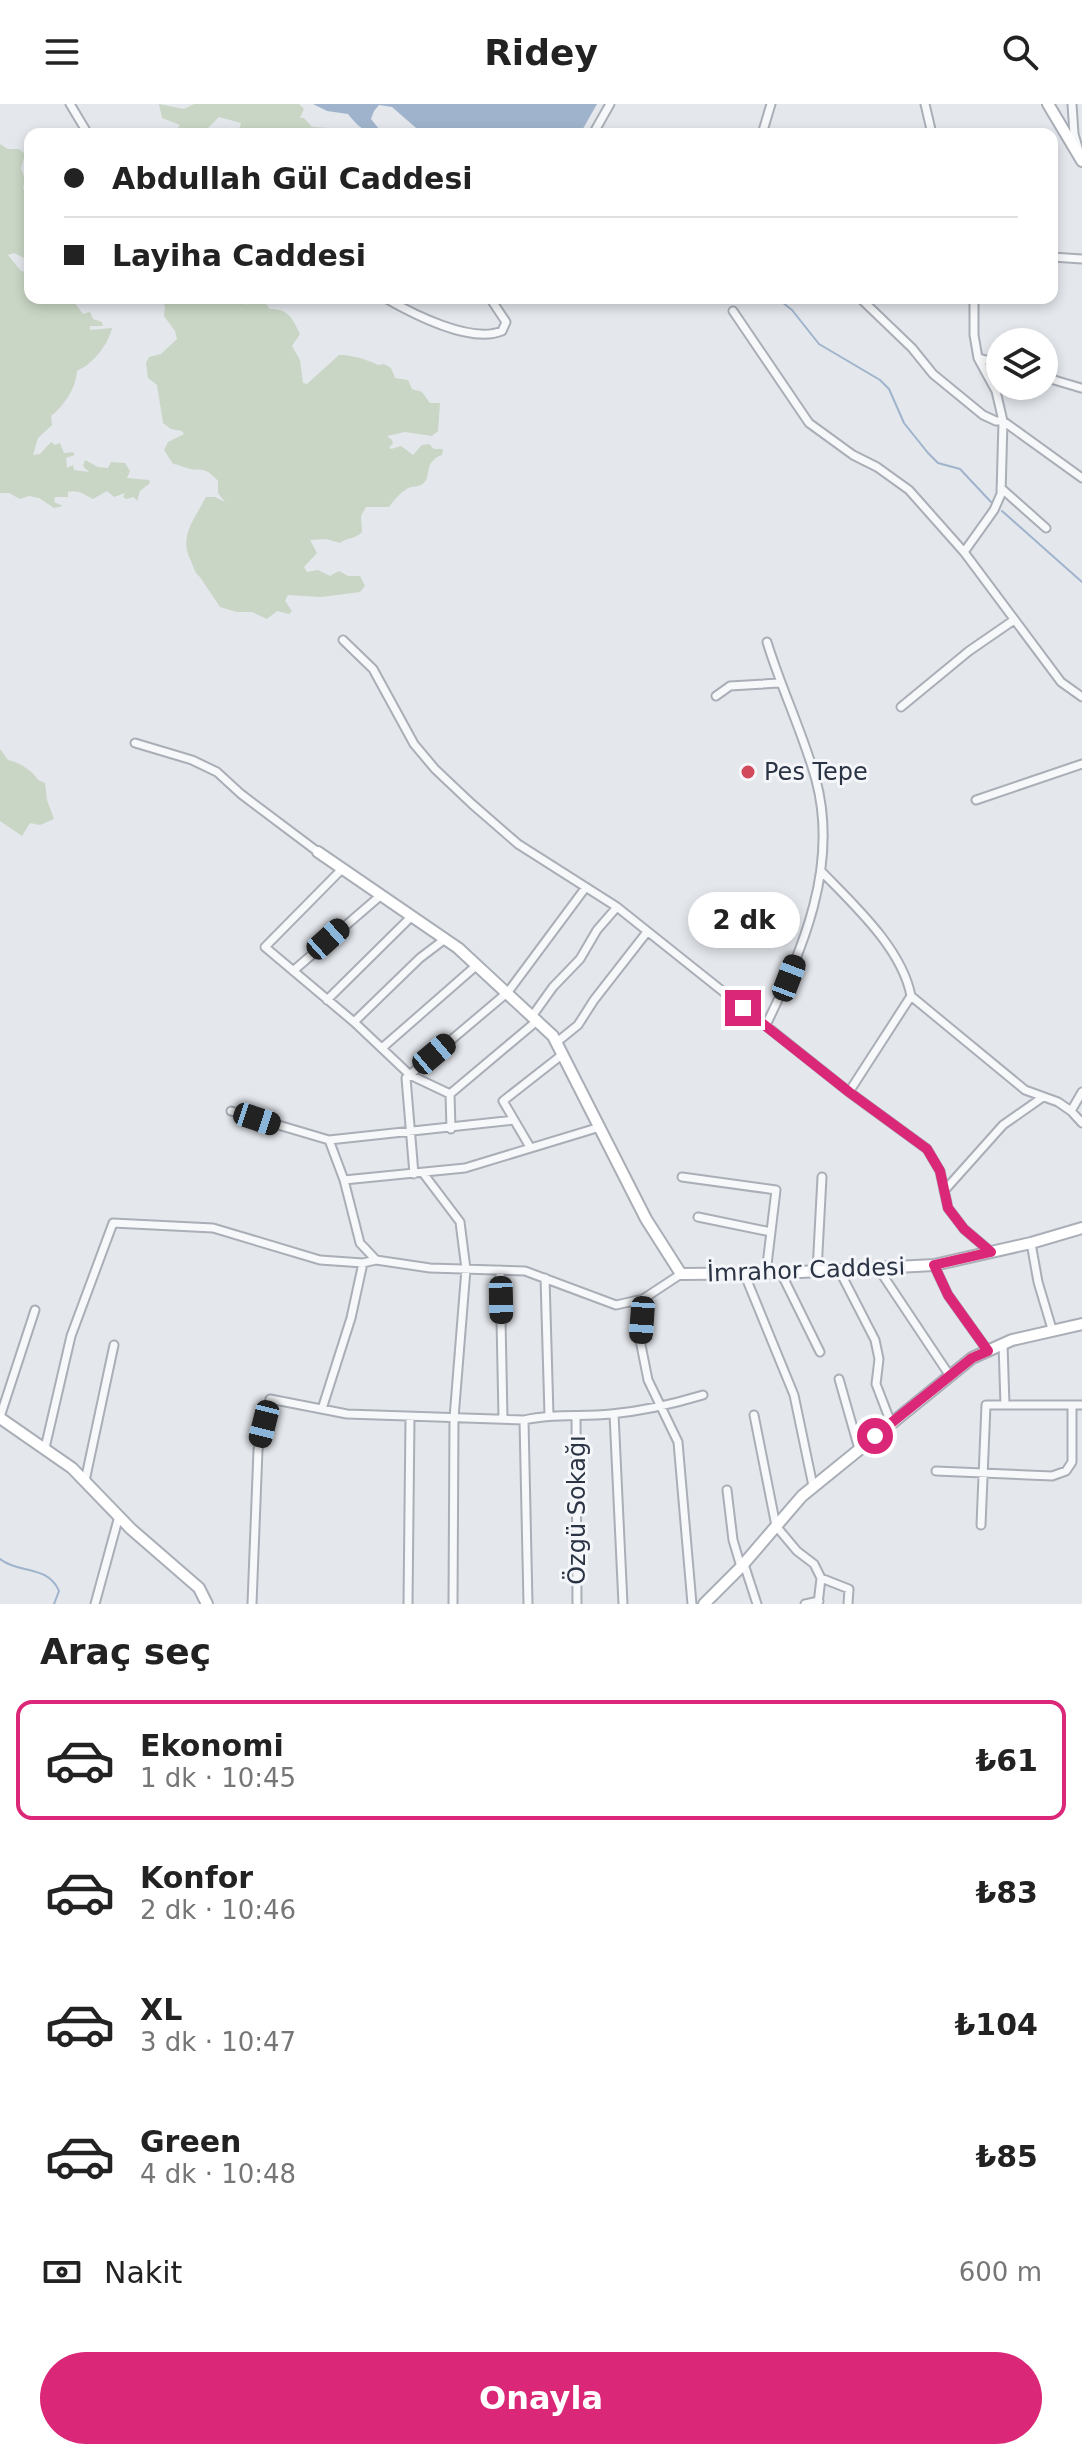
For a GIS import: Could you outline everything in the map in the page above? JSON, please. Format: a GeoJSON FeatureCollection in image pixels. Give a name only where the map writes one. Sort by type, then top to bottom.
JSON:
{"type":"FeatureCollection","features":[{"type":"Feature","properties":{"kind":"street"},"geometry":{"type":"LineString","coordinates":[[70,104],[84,128]]}},
{"type":"Feature","properties":{"kind":"street"},"geometry":{"type":"LineString","coordinates":[[596,128],[610,104]]}},
{"type":"Feature","properties":{"kind":"street"},"geometry":{"type":"LineString","coordinates":[[764,128],[771,104]]}},
{"type":"Feature","properties":{"kind":"street"},"geometry":{"type":"LineString","coordinates":[[925,104],[931,128]]}},
{"type":"Feature","properties":{"kind":"street"},"geometry":{"type":"LineString","coordinates":[[1048,104],[1082,161]]}},
{"type":"Feature","properties":{"kind":"street"},"geometry":{"type":"LineString","coordinates":[[1072,104],[1074,134],[1082,161]]}},
{"type":"Feature","properties":{"kind":"street"},"geometry":{"type":"LineString","coordinates":[[1058,257],[1082,259]]}},
{"type":"Feature","properties":{"kind":"street"},"geometry":{"type":"LineString","coordinates":[[397,304],[466,332],[491,334],[502,331],[506,322],[494,304]]}},
{"type":"Feature","properties":{"kind":"street"},"geometry":{"type":"LineString","coordinates":[[866,304],[912,348],[933,374],[983,415],[1003,421],[1082,478]]}},
{"type":"Feature","properties":{"kind":"street"},"geometry":{"type":"LineString","coordinates":[[964,552],[994,510],[1001,488],[1003,421],[996,391],[978,358],[974,304]]}},
{"type":"Feature","properties":{"kind":"street"},"geometry":{"type":"LineString","coordinates":[[733,311],[809,423],[909,490],[964,552],[1061,682],[1082,697]]}},
{"type":"Feature","properties":{"kind":"street"},"geometry":{"type":"LineString","coordinates":[[978,358],[986,360]]}},
{"type":"Feature","properties":{"kind":"street"},"geometry":{"type":"LineString","coordinates":[[1058,381],[1081,388]]}},
{"type":"Feature","properties":{"kind":"street"},"geometry":{"type":"LineString","coordinates":[[1001,488],[1046,528]]}},
{"type":"Feature","properties":{"kind":"street"},"geometry":{"type":"LineString","coordinates":[[901,707],[969,651],[1014,620]]}},
{"type":"Feature","properties":{"kind":"street"},"geometry":{"type":"LineString","coordinates":[[343,640],[373,669],[414,744],[435,769],[518,844],[617,907],[849,1092],[927,1149],[940,1171],[948,1208],[964,1229],[991,1252]]}},
{"type":"Feature","properties":{"kind":"street"},"geometry":{"type":"LineString","coordinates":[[766,1025],[808,929],[822,872],[823,817],[815,779],[767,642]]}},
{"type":"Feature","properties":{"kind":"street"},"geometry":{"type":"LineString","coordinates":[[716,696],[730,686],[779,683]]}},
{"type":"Feature","properties":{"kind":"street"},"geometry":{"type":"LineString","coordinates":[[135,743],[192,760],[217,772],[318,852],[445,939],[536,1017],[557,1042],[646,1219],[681,1274]]}},
{"type":"Feature","properties":{"kind":"street"},"geometry":{"type":"LineString","coordinates":[[976,800],[1082,764]]}},
{"type":"Feature","properties":{"kind":"street"},"geometry":{"type":"LineString","coordinates":[[342,869],[265,947],[354,1022],[410,1075],[450,1094]]}},
{"type":"Feature","properties":{"kind":"street"},"geometry":{"type":"LineString","coordinates":[[822,872],[872,924],[908,978],[911,996],[1025,1090],[1071,1111],[1082,1123]]}},
{"type":"Feature","properties":{"kind":"street"},"geometry":{"type":"LineString","coordinates":[[453,1604],[454,1418],[466,1269],[460,1222],[418,1173],[409,1131],[406,1078],[508,992],[586,887]]}},
{"type":"Feature","properties":{"kind":"street"},"geometry":{"type":"LineString","coordinates":[[293,971],[380,896]]}},
{"type":"Feature","properties":{"kind":"street"},"geometry":{"type":"LineString","coordinates":[[451,1129],[450,1094],[536,1017],[553,987],[580,959],[597,930],[617,907]]}},
{"type":"Feature","properties":{"kind":"street"},"geometry":{"type":"LineString","coordinates":[[327,1000],[411,917]]}},
{"type":"Feature","properties":{"kind":"street"},"geometry":{"type":"LineString","coordinates":[[557,1042],[578,1025],[647,932]]}},
{"type":"Feature","properties":{"kind":"street"},"geometry":{"type":"LineString","coordinates":[[354,1022],[420,958],[445,939]]}},
{"type":"Feature","properties":{"kind":"street"},"geometry":{"type":"LineString","coordinates":[[382,1048],[477,965]]}},
{"type":"Feature","properties":{"kind":"street"},"geometry":{"type":"LineString","coordinates":[[849,1092],[911,996]]}},
{"type":"Feature","properties":{"kind":"street"},"geometry":{"type":"LineString","coordinates":[[530,1147],[503,1101],[563,1054]]}},
{"type":"Feature","properties":{"kind":"street"},"geometry":{"type":"LineString","coordinates":[[1071,1111],[1082,1092]]}},
{"type":"Feature","properties":{"kind":"street"},"geometry":{"type":"LineString","coordinates":[[944,1191],[1003,1125],[1043,1097]]}},
{"type":"Feature","properties":{"kind":"street"},"geometry":{"type":"LineString","coordinates":[[231,1111],[329,1140],[514,1120]]}},
{"type":"Feature","properties":{"kind":"street"},"geometry":{"type":"LineString","coordinates":[[344,1180],[465,1168],[600,1127]]}},
{"type":"Feature","properties":{"kind":"street"},"geometry":{"type":"LineString","coordinates":[[329,1140],[344,1180],[360,1243],[376,1260]]}},
{"type":"Feature","properties":{"kind":"street"},"geometry":{"type":"LineString","coordinates":[[682,1177],[776,1190],[766,1273]]}},
{"type":"Feature","properties":{"kind":"street"},"geometry":{"type":"LineString","coordinates":[[817,1271],[822,1177]]}},
{"type":"Feature","properties":{"kind":"street"},"geometry":{"type":"LineString","coordinates":[[698,1217],[771,1232]]}},
{"type":"Feature","properties":{"kind":"street"},"geometry":{"type":"LineString","coordinates":[[45,1448],[71,1336],[113,1223],[213,1228],[320,1260],[363,1263],[376,1260],[430,1268],[525,1271],[616,1305],[643,1299],[640,1340],[648,1380],[678,1442],[692,1604]]}},
{"type":"Feature","properties":{"kind":"street","name":"İmrahor Caddesi"},"geometry":{"type":"LineString","coordinates":[[643,1299],[681,1274],[781,1273],[934,1265],[1082,1228]]}},
{"type":"Feature","properties":{"kind":"street"},"geometry":{"type":"LineString","coordinates":[[1031,1243],[1038,1282],[1052,1329]]}},
{"type":"Feature","properties":{"kind":"street"},"geometry":{"type":"LineString","coordinates":[[322,1409],[351,1318],[363,1263]]}},
{"type":"Feature","properties":{"kind":"street"},"geometry":{"type":"LineString","coordinates":[[934,1265],[948,1295],[988,1351]]}},
{"type":"Feature","properties":{"kind":"street"},"geometry":{"type":"LineString","coordinates":[[878,1268],[950,1376]]}},
{"type":"Feature","properties":{"kind":"street"},"geometry":{"type":"LineString","coordinates":[[500,1270],[503,1418]]}},
{"type":"Feature","properties":{"kind":"street"},"geometry":{"type":"LineString","coordinates":[[839,1270],[875,1340],[879,1359],[876,1384],[891,1423]]}},
{"type":"Feature","properties":{"kind":"street"},"geometry":{"type":"LineString","coordinates":[[744,1273],[794,1395],[813,1486]]}},
{"type":"Feature","properties":{"kind":"street"},"geometry":{"type":"LineString","coordinates":[[781,1273],[820,1352]]}},
{"type":"Feature","properties":{"kind":"street"},"geometry":{"type":"LineString","coordinates":[[545,1278],[549,1415]]}},
{"type":"Feature","properties":{"kind":"street"},"geometry":{"type":"LineString","coordinates":[[35,1310],[0,1418],[45,1448],[85,1481],[199,1588],[207,1604]]}},
{"type":"Feature","properties":{"kind":"street"},"geometry":{"type":"LineString","coordinates":[[704,1604],[716,1600],[802,1496],[972,1358],[1003,1344],[1052,1329],[1082,1324]]}},
{"type":"Feature","properties":{"kind":"street"},"geometry":{"type":"LineString","coordinates":[[1003,1344],[1005,1405]]}},
{"type":"Feature","properties":{"kind":"street"},"geometry":{"type":"LineString","coordinates":[[85,1481],[114,1345]]}},
{"type":"Feature","properties":{"kind":"street"},"geometry":{"type":"LineString","coordinates":[[839,1379],[859,1449]]}},
{"type":"Feature","properties":{"kind":"street"},"geometry":{"type":"LineString","coordinates":[[252,1604],[258,1450],[270,1399],[347,1414],[524,1420],[549,1415],[614,1414],[662,1407],[703,1395]]}},
{"type":"Feature","properties":{"kind":"street"},"geometry":{"type":"LineString","coordinates":[[981,1525],[986,1405],[1082,1405]]}},
{"type":"Feature","properties":{"kind":"street"},"geometry":{"type":"LineString","coordinates":[[936,1471],[1052,1476],[1066,1471],[1072,1462],[1074,1447],[1072,1405]]}},
{"type":"Feature","properties":{"kind":"street"},"geometry":{"type":"LineString","coordinates":[[614,1414],[623,1604]]}},
{"type":"Feature","properties":{"kind":"street"},"geometry":{"type":"LineString","coordinates":[[754,1415],[776,1526],[797,1551],[814,1564],[821,1578],[819,1602],[805,1604]]}},
{"type":"Feature","properties":{"kind":"street","name":"Özgü Sokağı"},"geometry":{"type":"LineString","coordinates":[[576,1416],[577,1604]]}},
{"type":"Feature","properties":{"kind":"street"},"geometry":{"type":"LineString","coordinates":[[408,1604],[410,1418]]}},
{"type":"Feature","properties":{"kind":"street"},"geometry":{"type":"LineString","coordinates":[[524,1420],[528,1604]]}},
{"type":"Feature","properties":{"kind":"street"},"geometry":{"type":"LineString","coordinates":[[727,1490],[733,1540],[757,1604]]}},
{"type":"Feature","properties":{"kind":"street"},"geometry":{"type":"LineString","coordinates":[[95,1604],[119,1516]]}},
{"type":"Feature","properties":{"kind":"street"},"geometry":{"type":"LineString","coordinates":[[821,1578],[849,1589],[848,1604]]}},
{"type":"Feature","properties":{"kind":"green space"},"geometry":{"type":"Polygon","coordinates":[[[159,104],[184,109],[194,104],[299,104],[304,109],[300,118],[312,127],[329,128],[240,128],[241,123],[219,117],[208,128],[178,128],[180,125],[162,118],[159,104]]]}},
{"type":"Feature","properties":{"kind":"green space"},"geometry":{"type":"Polygon","coordinates":[[[0,144],[24,153],[21,168],[24,177],[24,258],[14,253],[8,255],[24,272],[24,304],[76,304],[83,314],[90,312],[93,319],[102,322],[103,326],[90,326],[90,330],[112,328],[99,353],[77,371],[72,390],[51,416],[52,425],[38,438],[33,455],[40,454],[51,442],[55,445],[60,443],[64,453],[73,452],[75,455],[66,458],[67,468],[73,465],[74,470],[89,472],[83,466],[85,460],[108,468],[111,462],[125,463],[130,471],[127,478],[149,480],[150,483],[140,491],[137,501],[134,497],[123,497],[125,493],[114,497],[107,491],[93,499],[72,491],[68,492],[68,497],[55,497],[54,502],[63,506],[54,508],[39,498],[29,496],[20,499],[9,493],[0,493],[0,144]]]}},
{"type":"Feature","properties":{"kind":"green space"},"geometry":{"type":"Polygon","coordinates":[[[266,304],[270,309],[282,311],[295,323],[300,334],[292,346],[300,360],[303,383],[307,384],[339,355],[348,355],[378,365],[384,364],[391,368],[395,378],[408,380],[412,389],[422,392],[430,403],[440,403],[438,431],[432,436],[405,432],[387,436],[392,440],[391,449],[401,446],[413,455],[422,445],[443,449],[442,455],[432,462],[425,482],[405,490],[389,507],[366,507],[361,516],[362,532],[357,536],[340,543],[326,539],[310,540],[317,553],[304,567],[307,572],[318,570],[330,576],[339,571],[348,576],[360,576],[365,586],[360,592],[321,597],[288,595],[285,601],[292,611],[289,614],[277,611],[267,619],[252,612],[220,607],[196,573],[187,552],[190,528],[206,497],[225,502],[218,493],[218,481],[213,476],[206,471],[173,464],[164,450],[168,442],[184,434],[163,423],[157,385],[148,378],[146,363],[149,357],[161,354],[177,339],[164,316],[165,306],[266,304]]]}},
{"type":"Feature","properties":{"kind":"green space"},"geometry":{"type":"Polygon","coordinates":[[[0,749],[8,760],[25,767],[45,783],[54,819],[40,825],[30,823],[22,836],[0,821],[0,749]]]}},
{"type":"Feature","properties":{"kind":"water"},"geometry":{"type":"Polygon","coordinates":[[[313,104],[597,104],[583,128],[416,128],[392,107],[379,105],[371,119],[378,128],[362,128],[348,114],[327,111],[313,104]]]}},
{"type":"Feature","properties":{"kind":"waterway"},"geometry":{"type":"LineString","coordinates":[[784,304],[819,344],[880,380],[889,389],[904,423],[928,453],[938,463],[960,469],[991,502]]}},
{"type":"Feature","properties":{"kind":"waterway"},"geometry":{"type":"LineString","coordinates":[[1002,511],[1082,582]]}},
{"type":"Feature","properties":{"kind":"waterway"},"geometry":{"type":"LineString","coordinates":[[0,1559],[48,1577],[59,1591],[54,1604]]}},
{"type":"Feature","properties":{"kind":"place","name":"Pes Tepe"},"geometry":{"type":"Point","coordinates":[748,772]}},
{"type":"Feature","properties":{"kind":"route"},"geometry":{"type":"LineString","coordinates":[[743,1008],[927,1149],[940,1171],[948,1208],[964,1229],[991,1252],[934,1265],[948,1295],[988,1351],[972,1358],[875,1436]]}}]}
